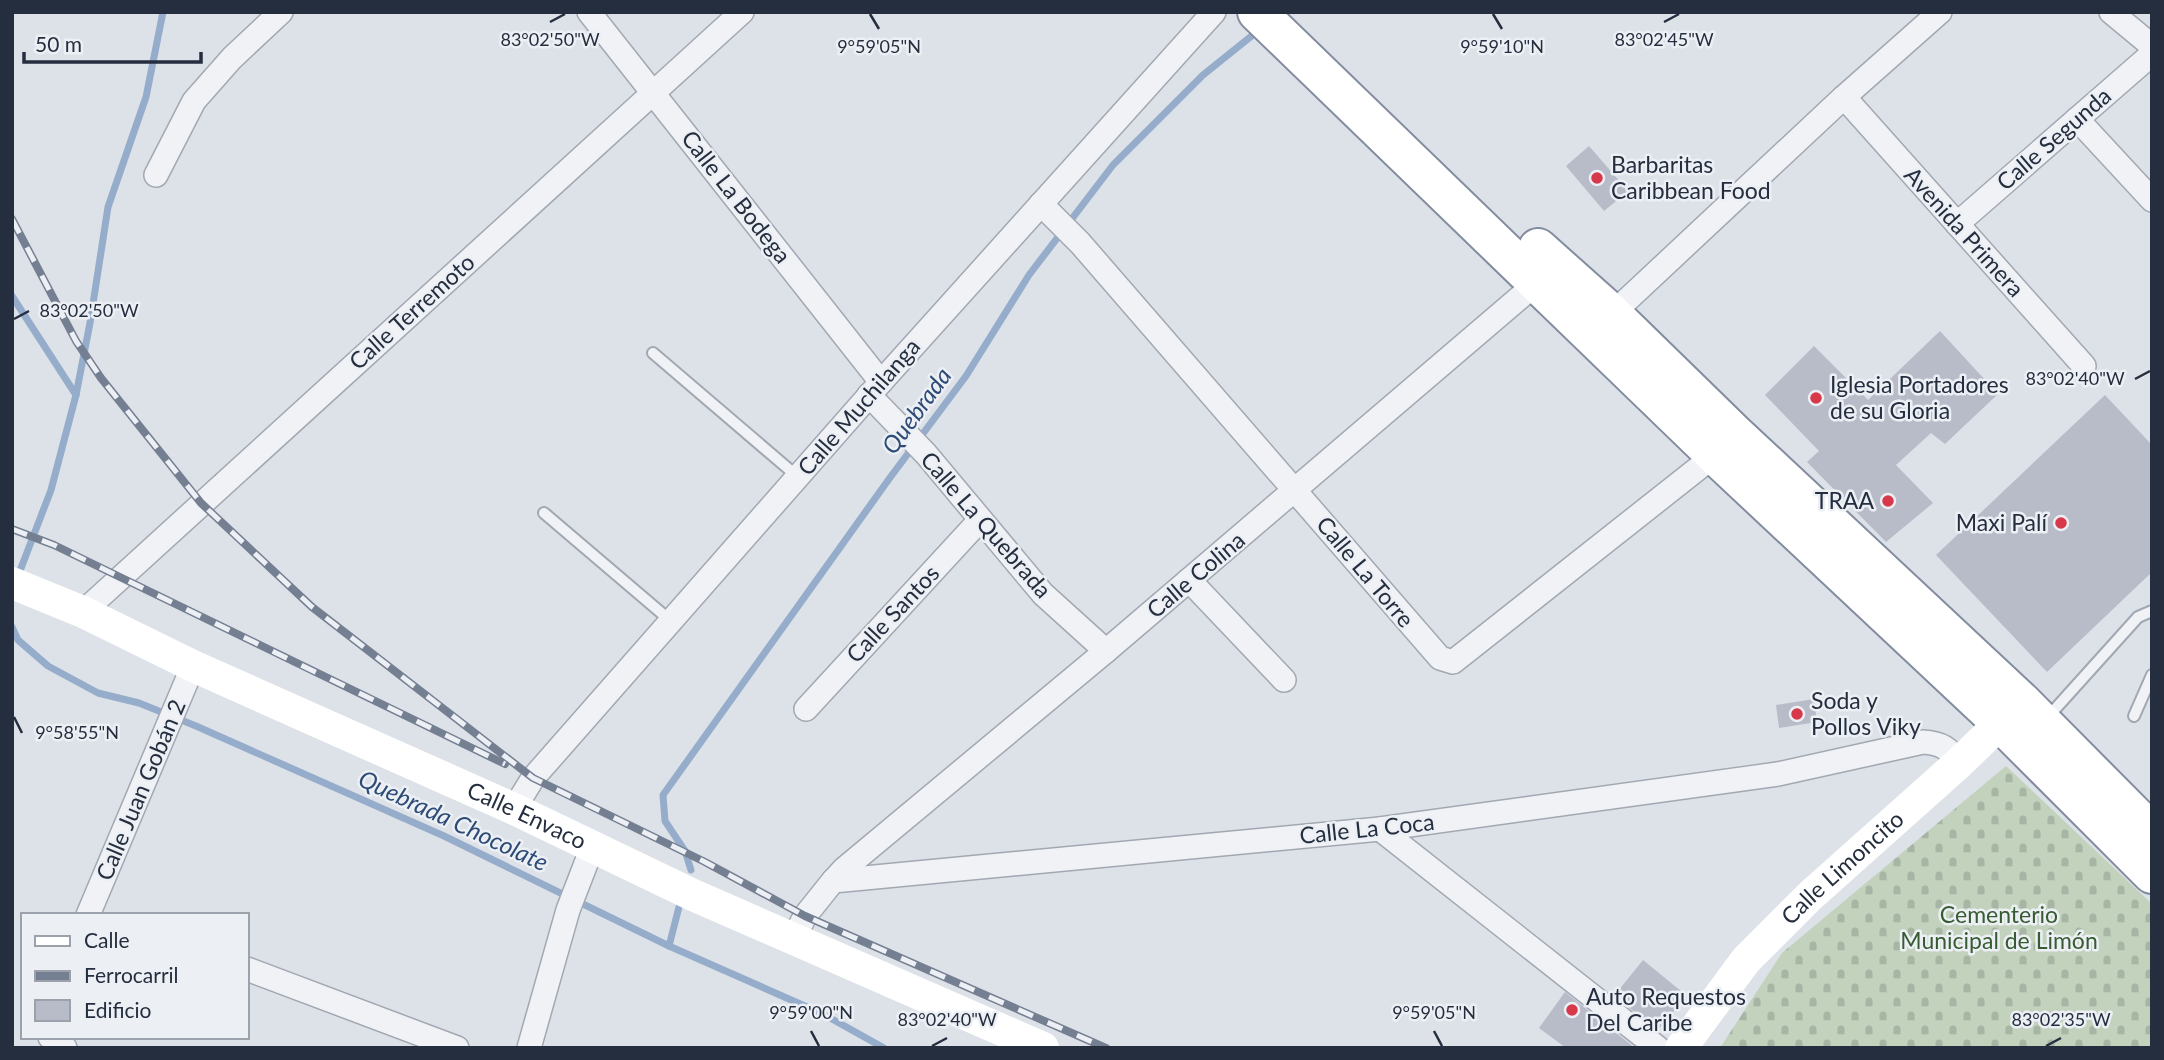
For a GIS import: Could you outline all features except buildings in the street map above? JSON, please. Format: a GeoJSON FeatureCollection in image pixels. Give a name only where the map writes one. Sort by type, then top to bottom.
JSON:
{"type":"FeatureCollection","features":[{"type":"Feature","properties":{"kind":"highway"},"geometry":{"type":"LineString","coordinates":[[1257,12],[1296,28],[1546,274],[1725,444],[2152,833]]}},
{"type":"Feature","properties":{"kind":"highway"},"geometry":{"type":"LineString","coordinates":[[1546,274],[1612,314],[1725,444]]}},
{"type":"Feature","properties":{"kind":"highway"},"geometry":{"type":"LineString","coordinates":[[2022,716],[2150,870]]}},
{"type":"Feature","properties":{"kind":"street"},"geometry":{"type":"LineString","coordinates":[[156,175],[194,101],[232,58],[281,12]]}},
{"type":"Feature","properties":{"kind":"street","name":"Calle La Bodega"},"geometry":{"type":"LineString","coordinates":[[589,12],[654,92],[875,389]]}},
{"type":"Feature","properties":{"kind":"street","name":"Calle Terremoto"},"geometry":{"type":"LineString","coordinates":[[83,612],[742,12]]}},
{"type":"Feature","properties":{"kind":"street"},"geometry":{"type":"LineString","coordinates":[[1612,314],[1844,97],[1940,12]]}},
{"type":"Feature","properties":{"kind":"street"},"geometry":{"type":"LineString","coordinates":[[2111,12],[2152,46]]}},
{"type":"Feature","properties":{"kind":"street","name":"Calle Muchilanga"},"geometry":{"type":"LineString","coordinates":[[514,809],[533,778],[875,389],[1047,209],[1210,14]]}},
{"type":"Feature","properties":{"kind":"street","name":"Calle Segunda"},"geometry":{"type":"LineString","coordinates":[[1957,224],[2152,54]]}},
{"type":"Feature","properties":{"kind":"street","name":"Avenida Primera"},"geometry":{"type":"LineString","coordinates":[[1844,97],[2084,366]]}},
{"type":"Feature","properties":{"kind":"street"},"geometry":{"type":"LineString","coordinates":[[2077,119],[2152,200]]}},
{"type":"Feature","properties":{"kind":"street","name":"Calle La Torre"},"geometry":{"type":"LineString","coordinates":[[1047,209],[1080,243],[1440,658],[1453,662],[1725,444]]}},
{"type":"Feature","properties":{"kind":"street","name":"Calle Colina"},"geometry":{"type":"LineString","coordinates":[[833,881],[1296,490],[1546,274]]}},
{"type":"Feature","properties":{"kind":"street","name":"Calle La Quebrada"},"geometry":{"type":"LineString","coordinates":[[875,389],[893,419],[926,454],[1043,594],[1106,651]]}},
{"type":"Feature","properties":{"kind":"street","name":"Calle Santos"},"geometry":{"type":"LineString","coordinates":[[806,709],[980,520]]}},
{"type":"Feature","properties":{"kind":"street"},"geometry":{"type":"LineString","coordinates":[[1189,580],[1284,680]]}},
{"type":"Feature","properties":{"kind":"street","name":"Calle Envaco"},"geometry":{"type":"LineString","coordinates":[[21,586],[83,612],[190,675],[514,809],[592,848],[793,940],[1043,1048]]}},
{"type":"Feature","properties":{"kind":"street","name":"Calle Juan Gobán 2"},"geometry":{"type":"LineString","coordinates":[[94,913],[190,675]]}},
{"type":"Feature","properties":{"kind":"street","name":"Calle Limoncito"},"geometry":{"type":"LineString","coordinates":[[1681,1048],[1746,960],[1810,896],[1959,763],[2022,716]]}},
{"type":"Feature","properties":{"kind":"street","name":"Calle La Coca"},"geometry":{"type":"LineString","coordinates":[[833,881],[1380,829],[1778,774],[1923,742],[1938,743],[1951,751],[1959,763]]}},
{"type":"Feature","properties":{"kind":"street"},"geometry":{"type":"LineString","coordinates":[[1380,829],[1658,1048]]}},
{"type":"Feature","properties":{"kind":"street"},"geometry":{"type":"LineString","coordinates":[[529,1048],[568,910],[592,848]]}},
{"type":"Feature","properties":{"kind":"street"},"geometry":{"type":"LineString","coordinates":[[793,940],[805,916],[833,881]]}},
{"type":"Feature","properties":{"kind":"street"},"geometry":{"type":"LineString","coordinates":[[248,969],[457,1048]]}},
{"type":"Feature","properties":{"kind":"lane"},"geometry":{"type":"LineString","coordinates":[[653,353],[798,477]]}},
{"type":"Feature","properties":{"kind":"lane"},"geometry":{"type":"LineString","coordinates":[[544,513],[672,622]]}},
{"type":"Feature","properties":{"kind":"lane"},"geometry":{"type":"LineString","coordinates":[[2022,716],[2138,617],[2152,611]]}},
{"type":"Feature","properties":{"kind":"lane"},"geometry":{"type":"LineString","coordinates":[[2134,716],[2152,675]]}},
{"type":"Feature","properties":{"kind":"green space","name":"Cementerio Municipal de Limón"},"geometry":{"type":"Polygon","coordinates":[[[2006,766],[2152,904],[2152,1048],[1720,1048],[1782,953],[2006,766]]]}},
{"type":"Feature","properties":{"kind":"waterway","name":"Quebrada Chocolate"},"geometry":{"type":"LineString","coordinates":[[18,576],[51,490],[76,395],[108,207],[146,97],[163,12]]}},
{"type":"Feature","properties":{"kind":"waterway","name":"Quebrada"},"geometry":{"type":"LineString","coordinates":[[691,870],[685,851],[665,821],[663,795],[966,376],[1029,275],[1113,165],[1203,75],[1259,30]]}},
{"type":"Feature","properties":{"kind":"waterway"},"geometry":{"type":"LineString","coordinates":[[12,296],[76,395]]}},
{"type":"Feature","properties":{"kind":"waterway","name":"Quebrada Chocolate"},"geometry":{"type":"LineString","coordinates":[[12,627],[18,640],[48,666],[98,693],[139,703],[196,726],[444,836],[669,946],[823,1014],[884,1048]]}},
{"type":"Feature","properties":{"kind":"waterway","name":"Quebrada"},"geometry":{"type":"LineString","coordinates":[[669,946],[680,903]]}},
{"type":"Feature","properties":{"kind":"railway"},"geometry":{"type":"LineString","coordinates":[[12,219],[76,341],[101,378],[201,503],[312,607],[533,778],[705,862],[805,916],[1106,1048]]}},
{"type":"Feature","properties":{"kind":"railway"},"geometry":{"type":"LineString","coordinates":[[12,529],[54,545],[505,764]]}},
{"type":"Feature","properties":{"kind":"place","name":"Barbaritas Caribbean Food"},"geometry":{"type":"Point","coordinates":[1597,178]}},
{"type":"Feature","properties":{"kind":"place","name":"Iglesia Portadores de su Gloria"},"geometry":{"type":"Point","coordinates":[1816,398]}},
{"type":"Feature","properties":{"kind":"place","name":"TRAA"},"geometry":{"type":"Point","coordinates":[1888,501]}},
{"type":"Feature","properties":{"kind":"place","name":"Maxi Palí"},"geometry":{"type":"Point","coordinates":[2061,523]}},
{"type":"Feature","properties":{"kind":"place","name":"Soda y Pollos Viky"},"geometry":{"type":"Point","coordinates":[1797,714]}},
{"type":"Feature","properties":{"kind":"place","name":"Auto Requestos Del Caribe"},"geometry":{"type":"Point","coordinates":[1572,1010]}}]}
